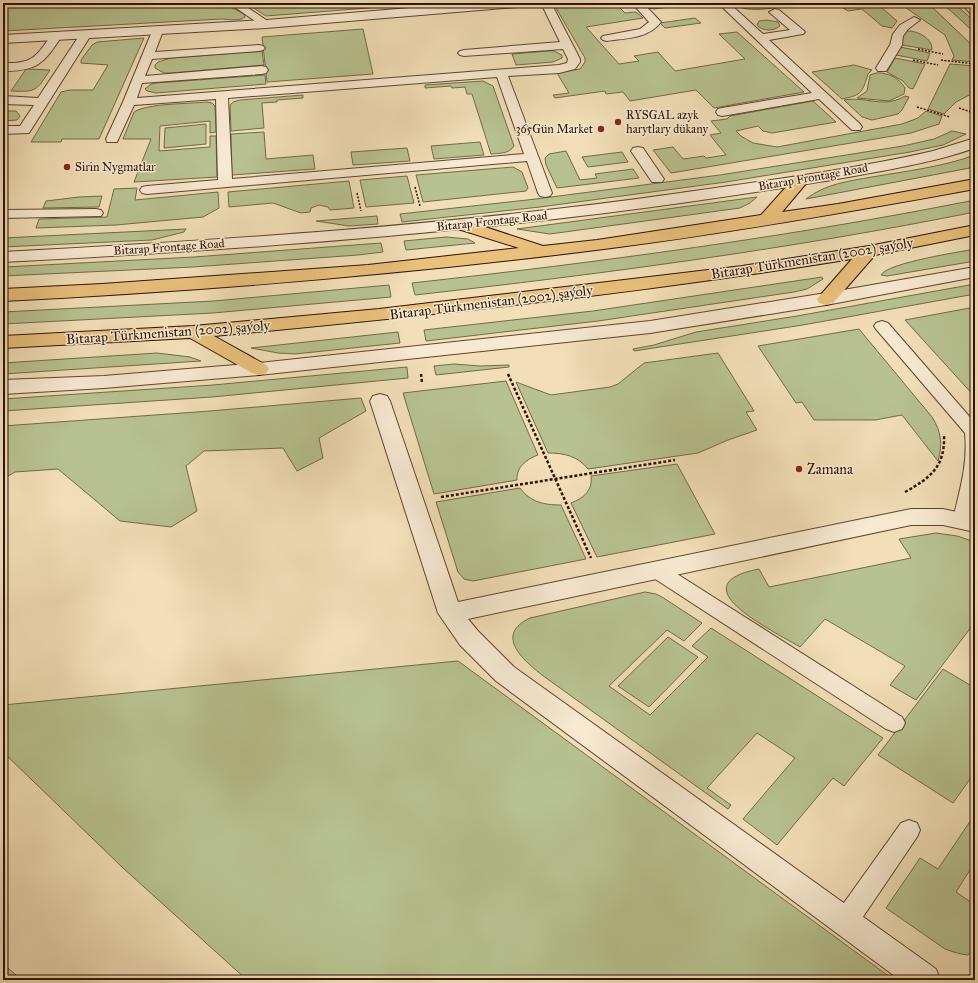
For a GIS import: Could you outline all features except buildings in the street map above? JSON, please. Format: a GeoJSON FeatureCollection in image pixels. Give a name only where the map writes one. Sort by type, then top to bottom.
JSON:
{"type":"FeatureCollection","features":[{"type":"Feature","properties":{"kind":"main road"},"geometry":{"type":"LineString","coordinates":[[766,220],[801,180]]}},
{"type":"Feature","properties":{"kind":"main road"},"geometry":{"type":"LineString","coordinates":[[3,295],[102,290],[368,270],[545,251],[597,245],[838,209],[975,184]]}},
{"type":"Feature","properties":{"kind":"main road"},"geometry":{"type":"LineString","coordinates":[[464,225],[545,251]]}},
{"type":"Feature","properties":{"kind":"main road","name":"Bitarap Türkmenistan (2002) şaýoly"},"geometry":{"type":"LineString","coordinates":[[3,342],[193,332],[379,315],[742,271],[869,251],[975,230]]}},
{"type":"Feature","properties":{"kind":"main road"},"geometry":{"type":"LineString","coordinates":[[826,299],[869,251]]}},
{"type":"Feature","properties":{"kind":"main road"},"geometry":{"type":"LineString","coordinates":[[193,332],[260,369]]}},
{"type":"Feature","properties":{"kind":"street"},"geometry":{"type":"LineString","coordinates":[[3,39],[266,24],[469,5],[510,3]]}},
{"type":"Feature","properties":{"kind":"street"},"geometry":{"type":"LineString","coordinates":[[968,3],[975,10]]}},
{"type":"Feature","properties":{"kind":"street","name":"Bitarap Frontage Road"},"geometry":{"type":"LineString","coordinates":[[3,257],[105,252],[464,225],[677,199],[801,180],[921,159],[959,149],[975,143]]}},
{"type":"Feature","properties":{"kind":"street"},"geometry":{"type":"LineString","coordinates":[[3,387],[104,382],[260,369],[650,327],[826,299],[975,272]]}},
{"type":"Feature","properties":{"kind":"street"},"geometry":{"type":"LineString","coordinates":[[380,401],[450,613],[469,638],[504,674],[926,980]]}},
{"type":"Feature","properties":{"kind":"street"},"geometry":{"type":"LineString","coordinates":[[450,613],[911,517],[937,516],[968,522]]}},
{"type":"Feature","properties":{"kind":"lane"},"geometry":{"type":"LineString","coordinates":[[234,3],[266,24]]}},
{"type":"Feature","properties":{"kind":"lane"},"geometry":{"type":"LineString","coordinates":[[129,102],[559,69],[571,66],[574,59],[546,3]]}},
{"type":"Feature","properties":{"kind":"lane"},"geometry":{"type":"LineString","coordinates":[[607,38],[644,32],[655,22],[637,3]]}},
{"type":"Feature","properties":{"kind":"lane"},"geometry":{"type":"LineString","coordinates":[[723,3],[856,127]]}},
{"type":"Feature","properties":{"kind":"lane"},"geometry":{"type":"LineString","coordinates":[[760,38],[799,32],[776,12]]}},
{"type":"Feature","properties":{"kind":"lane"},"geometry":{"type":"LineString","coordinates":[[882,68],[896,45],[897,36],[904,26],[914,20]]}},
{"type":"Feature","properties":{"kind":"lane"},"geometry":{"type":"LineString","coordinates":[[112,139],[129,102],[157,31]]}},
{"type":"Feature","properties":{"kind":"lane"},"geometry":{"type":"LineString","coordinates":[[3,130],[24,130],[84,35]]}},
{"type":"Feature","properties":{"kind":"lane"},"geometry":{"type":"LineString","coordinates":[[3,67],[21,66],[38,61],[41,59],[56,36]]}},
{"type":"Feature","properties":{"kind":"lane"},"geometry":{"type":"LineString","coordinates":[[464,53],[567,45]]}},
{"type":"Feature","properties":{"kind":"lane"},"geometry":{"type":"LineString","coordinates":[[148,56],[259,48]]}},
{"type":"Feature","properties":{"kind":"lane"},"geometry":{"type":"LineString","coordinates":[[138,80],[262,70]]}},
{"type":"Feature","properties":{"kind":"lane"},"geometry":{"type":"LineString","coordinates":[[501,73],[544,193]]}},
{"type":"Feature","properties":{"kind":"lane"},"geometry":{"type":"LineString","coordinates":[[222,95],[225,183]]}},
{"type":"Feature","properties":{"kind":"lane"},"geometry":{"type":"LineString","coordinates":[[722,112],[821,95]]}},
{"type":"Feature","properties":{"kind":"lane"},"geometry":{"type":"LineString","coordinates":[[3,100],[42,102]]}},
{"type":"Feature","properties":{"kind":"lane"},"geometry":{"type":"LineString","coordinates":[[638,151],[657,179]]}},
{"type":"Feature","properties":{"kind":"lane"},"geometry":{"type":"LineString","coordinates":[[147,190],[532,157]]}},
{"type":"Feature","properties":{"kind":"lane"},"geometry":{"type":"LineString","coordinates":[[3,214],[96,213]]}},
{"type":"Feature","properties":{"kind":"lane"},"geometry":{"type":"LineString","coordinates":[[882,326],[974,440],[974,471],[968,522]]}},
{"type":"Feature","properties":{"kind":"lane"},"geometry":{"type":"LineString","coordinates":[[656,570],[894,723]]}},
{"type":"Feature","properties":{"kind":"lane"},"geometry":{"type":"LineString","coordinates":[[845,922],[909,830]]}},
{"type":"Feature","properties":{"kind":"path"},"geometry":{"type":"LineString","coordinates":[[941,60],[975,64]]}},
{"type":"Feature","properties":{"kind":"path"},"geometry":{"type":"LineString","coordinates":[[917,107],[950,117]]}},
{"type":"Feature","properties":{"kind":"path"},"geometry":{"type":"LineString","coordinates":[[959,108],[974,113]]}},
{"type":"Feature","properties":{"kind":"path"},"geometry":{"type":"LineString","coordinates":[[508,374],[593,562]]}},
{"type":"Feature","properties":{"kind":"path"},"geometry":{"type":"LineString","coordinates":[[900,494],[932,474],[940,464],[944,456],[945,448],[943,432]]}},
{"type":"Feature","properties":{"kind":"path"},"geometry":{"type":"LineString","coordinates":[[435,498],[676,460]]}},
{"type":"Feature","properties":{"kind":"green space"},"geometry":{"type":"Polygon","coordinates":[[[3,3],[223,3],[244,14],[245,17],[236,20],[221,19],[3,31],[3,3]]]}},
{"type":"Feature","properties":{"kind":"green space"},"geometry":{"type":"Polygon","coordinates":[[[246,3],[432,3],[266,16],[246,3]]]}},
{"type":"Feature","properties":{"kind":"green space"},"geometry":{"type":"Polygon","coordinates":[[[584,3],[627,3],[617,5],[625,13],[636,12],[643,18],[586,27],[619,64],[639,61],[634,56],[658,52],[675,71],[745,59],[719,34],[737,32],[804,92],[714,108],[696,90],[630,101],[623,92],[606,94],[605,91],[555,98],[553,95],[569,93],[557,73],[580,69],[585,62],[585,58],[556,8],[584,3]]]}},
{"type":"Feature","properties":{"kind":"green space"},"geometry":{"type":"Polygon","coordinates":[[[645,3],[700,3],[654,9],[649,8],[645,3]]]}},
{"type":"Feature","properties":{"kind":"green space"},"geometry":{"type":"Polygon","coordinates":[[[733,3],[800,3],[756,10],[739,7],[733,3]]]}},
{"type":"Feature","properties":{"kind":"green space"},"geometry":{"type":"Polygon","coordinates":[[[899,3],[928,3],[975,48],[975,62],[952,60],[954,56],[945,35],[899,3]]]}},
{"type":"Feature","properties":{"kind":"green space"},"geometry":{"type":"Polygon","coordinates":[[[942,3],[954,3],[975,22],[975,33],[942,3]]]}},
{"type":"Feature","properties":{"kind":"green space"},"geometry":{"type":"Polygon","coordinates":[[[865,4],[881,7],[897,21],[892,28],[882,26],[862,9],[848,11],[843,8],[865,4]]]}},
{"type":"Feature","properties":{"kind":"green space"},"geometry":{"type":"Polygon","coordinates":[[[695,18],[701,23],[665,28],[660,23],[695,18]]]}},
{"type":"Feature","properties":{"kind":"green space"},"geometry":{"type":"Polygon","coordinates":[[[767,20],[778,22],[780,26],[768,30],[762,29],[757,25],[759,21],[767,20]]]}},
{"type":"Feature","properties":{"kind":"green space"},"geometry":{"type":"Polygon","coordinates":[[[363,29],[373,74],[267,82],[262,37],[363,29]]]}},
{"type":"Feature","properties":{"kind":"green space"},"geometry":{"type":"Polygon","coordinates":[[[906,31],[919,33],[927,38],[932,46],[932,50],[902,45],[901,35],[906,31]]]}},
{"type":"Feature","properties":{"kind":"green space"},"geometry":{"type":"Polygon","coordinates":[[[144,38],[99,139],[62,139],[61,142],[31,142],[61,92],[70,90],[93,90],[108,65],[81,63],[81,60],[92,45],[97,42],[144,38]]]}},
{"type":"Feature","properties":{"kind":"green space"},"geometry":{"type":"Polygon","coordinates":[[[900,47],[930,53],[927,61],[896,55],[900,47]]]}},
{"type":"Feature","properties":{"kind":"green space"},"geometry":{"type":"Polygon","coordinates":[[[262,51],[264,65],[171,73],[164,73],[155,68],[155,65],[158,62],[171,58],[262,51]]]}},
{"type":"Feature","properties":{"kind":"green space"},"geometry":{"type":"Polygon","coordinates":[[[554,51],[562,55],[562,58],[553,62],[516,65],[512,54],[554,51]]]}},
{"type":"Feature","properties":{"kind":"green space"},"geometry":{"type":"Polygon","coordinates":[[[895,58],[925,64],[913,89],[909,88],[903,81],[887,72],[895,58]]]}},
{"type":"Feature","properties":{"kind":"green space"},"geometry":{"type":"Polygon","coordinates":[[[950,64],[975,66],[975,92],[956,102],[944,114],[928,109],[950,64]]]}},
{"type":"Feature","properties":{"kind":"green space"},"geometry":{"type":"Polygon","coordinates":[[[854,65],[872,70],[868,74],[861,92],[854,96],[842,99],[812,72],[854,65]]]}},
{"type":"Feature","properties":{"kind":"green space"},"geometry":{"type":"Polygon","coordinates":[[[26,69],[50,70],[35,89],[26,91],[11,91],[26,69]]]}},
{"type":"Feature","properties":{"kind":"green space"},"geometry":{"type":"Polygon","coordinates":[[[876,73],[889,75],[903,84],[905,88],[904,94],[889,101],[857,98],[867,91],[870,75],[876,73]]]}},
{"type":"Feature","properties":{"kind":"green space"},"geometry":{"type":"Polygon","coordinates":[[[265,75],[266,84],[156,93],[145,89],[151,84],[156,83],[265,75]]]}},
{"type":"Feature","properties":{"kind":"green space"},"geometry":{"type":"Polygon","coordinates":[[[483,81],[493,86],[514,146],[507,152],[491,154],[472,94],[467,94],[465,87],[452,88],[451,86],[425,88],[425,85],[483,81]]]}},
{"type":"Feature","properties":{"kind":"green space"},"geometry":{"type":"Polygon","coordinates":[[[303,95],[303,98],[262,103],[264,128],[231,131],[230,105],[233,102],[240,100],[303,95]]]}},
{"type":"Feature","properties":{"kind":"green space"},"geometry":{"type":"Polygon","coordinates":[[[905,96],[909,97],[898,114],[872,120],[862,117],[844,100],[852,99],[889,102],[905,96]]]}},
{"type":"Feature","properties":{"kind":"green space"},"geometry":{"type":"Polygon","coordinates":[[[813,101],[836,122],[772,133],[763,131],[758,126],[736,131],[741,136],[753,143],[777,147],[902,124],[918,118],[926,111],[942,116],[939,124],[911,133],[671,173],[653,150],[673,147],[683,159],[726,155],[710,135],[721,133],[711,121],[727,119],[730,116],[813,101]]]}},
{"type":"Feature","properties":{"kind":"green space"},"geometry":{"type":"Polygon","coordinates":[[[212,103],[215,106],[216,132],[210,133],[210,121],[160,126],[159,151],[210,147],[210,136],[216,136],[217,177],[134,182],[151,139],[123,139],[134,112],[140,109],[159,105],[212,103]]]}},
{"type":"Feature","properties":{"kind":"green space"},"geometry":{"type":"Polygon","coordinates":[[[3,111],[16,111],[20,116],[17,120],[3,121],[3,111]]]}},
{"type":"Feature","properties":{"kind":"green space"},"geometry":{"type":"Polygon","coordinates":[[[206,124],[206,144],[164,148],[165,128],[206,124]]]}},
{"type":"Feature","properties":{"kind":"green space"},"geometry":{"type":"Polygon","coordinates":[[[952,131],[966,134],[943,145],[910,152],[726,182],[540,207],[402,222],[400,214],[536,199],[720,175],[903,146],[934,139],[952,131]]]}},
{"type":"Feature","properties":{"kind":"green space"},"geometry":{"type":"Polygon","coordinates":[[[264,132],[266,159],[313,155],[315,169],[232,175],[231,134],[264,132]]]}},
{"type":"Feature","properties":{"kind":"green space"},"geometry":{"type":"Polygon","coordinates":[[[480,142],[484,155],[434,159],[431,146],[480,142]]]}},
{"type":"Feature","properties":{"kind":"green space"},"geometry":{"type":"Polygon","coordinates":[[[407,148],[410,161],[353,165],[351,152],[407,148]]]}},
{"type":"Feature","properties":{"kind":"green space"},"geometry":{"type":"Polygon","coordinates":[[[566,151],[580,180],[597,178],[595,174],[633,169],[639,178],[557,188],[546,165],[545,158],[549,154],[566,151]]]}},
{"type":"Feature","properties":{"kind":"green space"},"geometry":{"type":"Polygon","coordinates":[[[622,152],[628,162],[588,167],[582,157],[622,152]]]}},
{"type":"Feature","properties":{"kind":"green space"},"geometry":{"type":"Polygon","coordinates":[[[975,155],[975,167],[806,199],[821,190],[838,184],[937,166],[975,155]]]}},
{"type":"Feature","properties":{"kind":"green space"},"geometry":{"type":"Polygon","coordinates":[[[513,167],[522,172],[528,188],[526,191],[423,202],[416,175],[513,167]]]}},
{"type":"Feature","properties":{"kind":"green space"},"geometry":{"type":"Polygon","coordinates":[[[407,176],[414,203],[366,207],[360,180],[407,176]]]}},
{"type":"Feature","properties":{"kind":"green space"},"geometry":{"type":"Polygon","coordinates":[[[349,181],[354,208],[330,210],[328,207],[319,205],[311,208],[310,212],[301,213],[273,203],[229,207],[228,192],[349,181]]]}},
{"type":"Feature","properties":{"kind":"green space"},"geometry":{"type":"Polygon","coordinates":[[[137,188],[135,200],[218,192],[219,208],[203,217],[116,225],[36,228],[39,219],[107,217],[114,189],[137,188]]]}},
{"type":"Feature","properties":{"kind":"green space"},"geometry":{"type":"Polygon","coordinates":[[[102,196],[99,207],[43,208],[46,201],[102,196]]]}},
{"type":"Feature","properties":{"kind":"green space"},"geometry":{"type":"Polygon","coordinates":[[[757,197],[750,203],[740,208],[550,234],[517,229],[757,197]]]}},
{"type":"Feature","properties":{"kind":"green space"},"geometry":{"type":"Polygon","coordinates":[[[975,200],[975,212],[836,238],[696,260],[415,295],[412,283],[695,248],[835,226],[975,200]]]}},
{"type":"Feature","properties":{"kind":"green space"},"geometry":{"type":"Polygon","coordinates":[[[377,216],[378,224],[349,226],[316,221],[377,216]]]}},
{"type":"Feature","properties":{"kind":"green space"},"geometry":{"type":"Polygon","coordinates":[[[186,229],[184,232],[152,240],[3,247],[3,238],[186,229]]]}},
{"type":"Feature","properties":{"kind":"green space"},"geometry":{"type":"Polygon","coordinates":[[[446,237],[468,239],[475,243],[406,250],[404,241],[446,237]]]}},
{"type":"Feature","properties":{"kind":"green space"},"geometry":{"type":"Polygon","coordinates":[[[381,243],[383,252],[358,255],[193,267],[3,276],[3,267],[194,257],[381,243]]]}},
{"type":"Feature","properties":{"kind":"green space"},"geometry":{"type":"Polygon","coordinates":[[[975,249],[975,261],[887,276],[881,275],[896,266],[909,262],[975,249]]]}},
{"type":"Feature","properties":{"kind":"green space"},"geometry":{"type":"Polygon","coordinates":[[[822,277],[823,279],[807,289],[794,292],[598,321],[426,341],[424,330],[593,311],[822,277]]]}},
{"type":"Feature","properties":{"kind":"green space"},"geometry":{"type":"Polygon","coordinates":[[[975,284],[975,294],[803,325],[634,351],[633,349],[654,345],[696,332],[797,316],[975,284]]]}},
{"type":"Feature","properties":{"kind":"green space"},"geometry":{"type":"Polygon","coordinates":[[[389,285],[391,297],[213,313],[3,324],[3,312],[214,301],[389,285]]]}},
{"type":"Feature","properties":{"kind":"green space"},"geometry":{"type":"Polygon","coordinates":[[[975,307],[975,397],[905,320],[975,307]]]}},
{"type":"Feature","properties":{"kind":"green space"},"geometry":{"type":"Polygon","coordinates":[[[859,329],[932,417],[937,427],[941,443],[938,461],[902,415],[875,420],[814,420],[802,402],[796,403],[758,346],[859,329]]]}},
{"type":"Feature","properties":{"kind":"green space"},"geometry":{"type":"Polygon","coordinates":[[[398,332],[400,343],[295,354],[278,353],[251,348],[398,332]]]}},
{"type":"Feature","properties":{"kind":"green space"},"geometry":{"type":"Polygon","coordinates":[[[157,353],[190,357],[201,361],[3,374],[3,363],[157,353]]]}},
{"type":"Feature","properties":{"kind":"green space"},"geometry":{"type":"Polygon","coordinates":[[[718,353],[754,411],[746,412],[757,430],[728,440],[698,453],[588,469],[580,461],[570,456],[548,453],[516,382],[551,395],[610,387],[618,384],[644,363],[718,353]]]}},
{"type":"Feature","properties":{"kind":"green space"},"geometry":{"type":"Polygon","coordinates":[[[454,364],[480,366],[509,365],[509,367],[436,375],[434,366],[454,364]]]}},
{"type":"Feature","properties":{"kind":"green space"},"geometry":{"type":"Polygon","coordinates":[[[407,367],[408,378],[212,397],[3,411],[3,399],[213,385],[407,367]]]}},
{"type":"Feature","properties":{"kind":"green space"},"geometry":{"type":"Polygon","coordinates":[[[506,381],[538,455],[520,467],[517,480],[434,494],[403,393],[506,381]]]}},
{"type":"Feature","properties":{"kind":"green space"},"geometry":{"type":"Polygon","coordinates":[[[361,398],[366,411],[319,438],[323,458],[297,471],[283,448],[204,451],[186,466],[197,511],[171,527],[120,521],[58,469],[15,472],[3,479],[3,426],[361,398]]]}},
{"type":"Feature","properties":{"kind":"green space"},"geometry":{"type":"Polygon","coordinates":[[[677,464],[715,534],[597,557],[571,503],[580,499],[587,493],[591,485],[591,476],[677,464]]]}},
{"type":"Feature","properties":{"kind":"green space"},"geometry":{"type":"Polygon","coordinates":[[[520,488],[533,500],[561,505],[586,559],[473,581],[464,579],[458,572],[436,502],[520,488]]]}},
{"type":"Feature","properties":{"kind":"green space"},"geometry":{"type":"Polygon","coordinates":[[[936,533],[957,536],[975,542],[975,622],[916,700],[890,685],[905,666],[825,619],[800,647],[754,620],[739,608],[729,596],[727,586],[736,576],[759,569],[769,587],[911,558],[899,539],[936,533]]]}},
{"type":"Feature","properties":{"kind":"green space"},"geometry":{"type":"Polygon","coordinates":[[[645,592],[662,597],[702,623],[684,641],[667,630],[609,686],[650,715],[708,657],[692,646],[711,628],[883,738],[844,786],[833,778],[777,845],[743,819],[795,758],[757,733],[707,788],[731,805],[728,809],[542,675],[520,655],[515,647],[513,640],[514,632],[519,625],[530,618],[645,592]]]}},
{"type":"Feature","properties":{"kind":"green space"},"geometry":{"type":"Polygon","coordinates":[[[668,637],[698,657],[649,707],[618,686],[668,637]]]}},
{"type":"Feature","properties":{"kind":"green space"},"geometry":{"type":"Polygon","coordinates":[[[458,661],[894,980],[247,980],[123,868],[3,752],[3,705],[458,661]]]}},
{"type":"Feature","properties":{"kind":"green space"},"geometry":{"type":"Polygon","coordinates":[[[943,669],[975,688],[975,772],[953,803],[878,755],[943,669]]]}},
{"type":"Feature","properties":{"kind":"green space"},"geometry":{"type":"Polygon","coordinates":[[[975,814],[975,862],[956,892],[975,905],[975,947],[968,955],[945,949],[886,908],[920,858],[938,869],[975,814]]]}},
{"type":"Feature","properties":{"kind":"green space"},"geometry":{"type":"Polygon","coordinates":[[[3,964],[22,980],[3,980],[3,964]]]}},
{"type":"Feature","properties":{"kind":"place","name":"RYSGAL azyk harytlary dükany"},"geometry":{"type":"Point","coordinates":[618,122]}},
{"type":"Feature","properties":{"kind":"place","name":"365Gün Market"},"geometry":{"type":"Point","coordinates":[601,129]}},
{"type":"Feature","properties":{"kind":"place","name":"Sirin Nygmatlar"},"geometry":{"type":"Point","coordinates":[67,167]}},
{"type":"Feature","properties":{"kind":"place","name":"Zamana"},"geometry":{"type":"Point","coordinates":[799,469]}}]}
